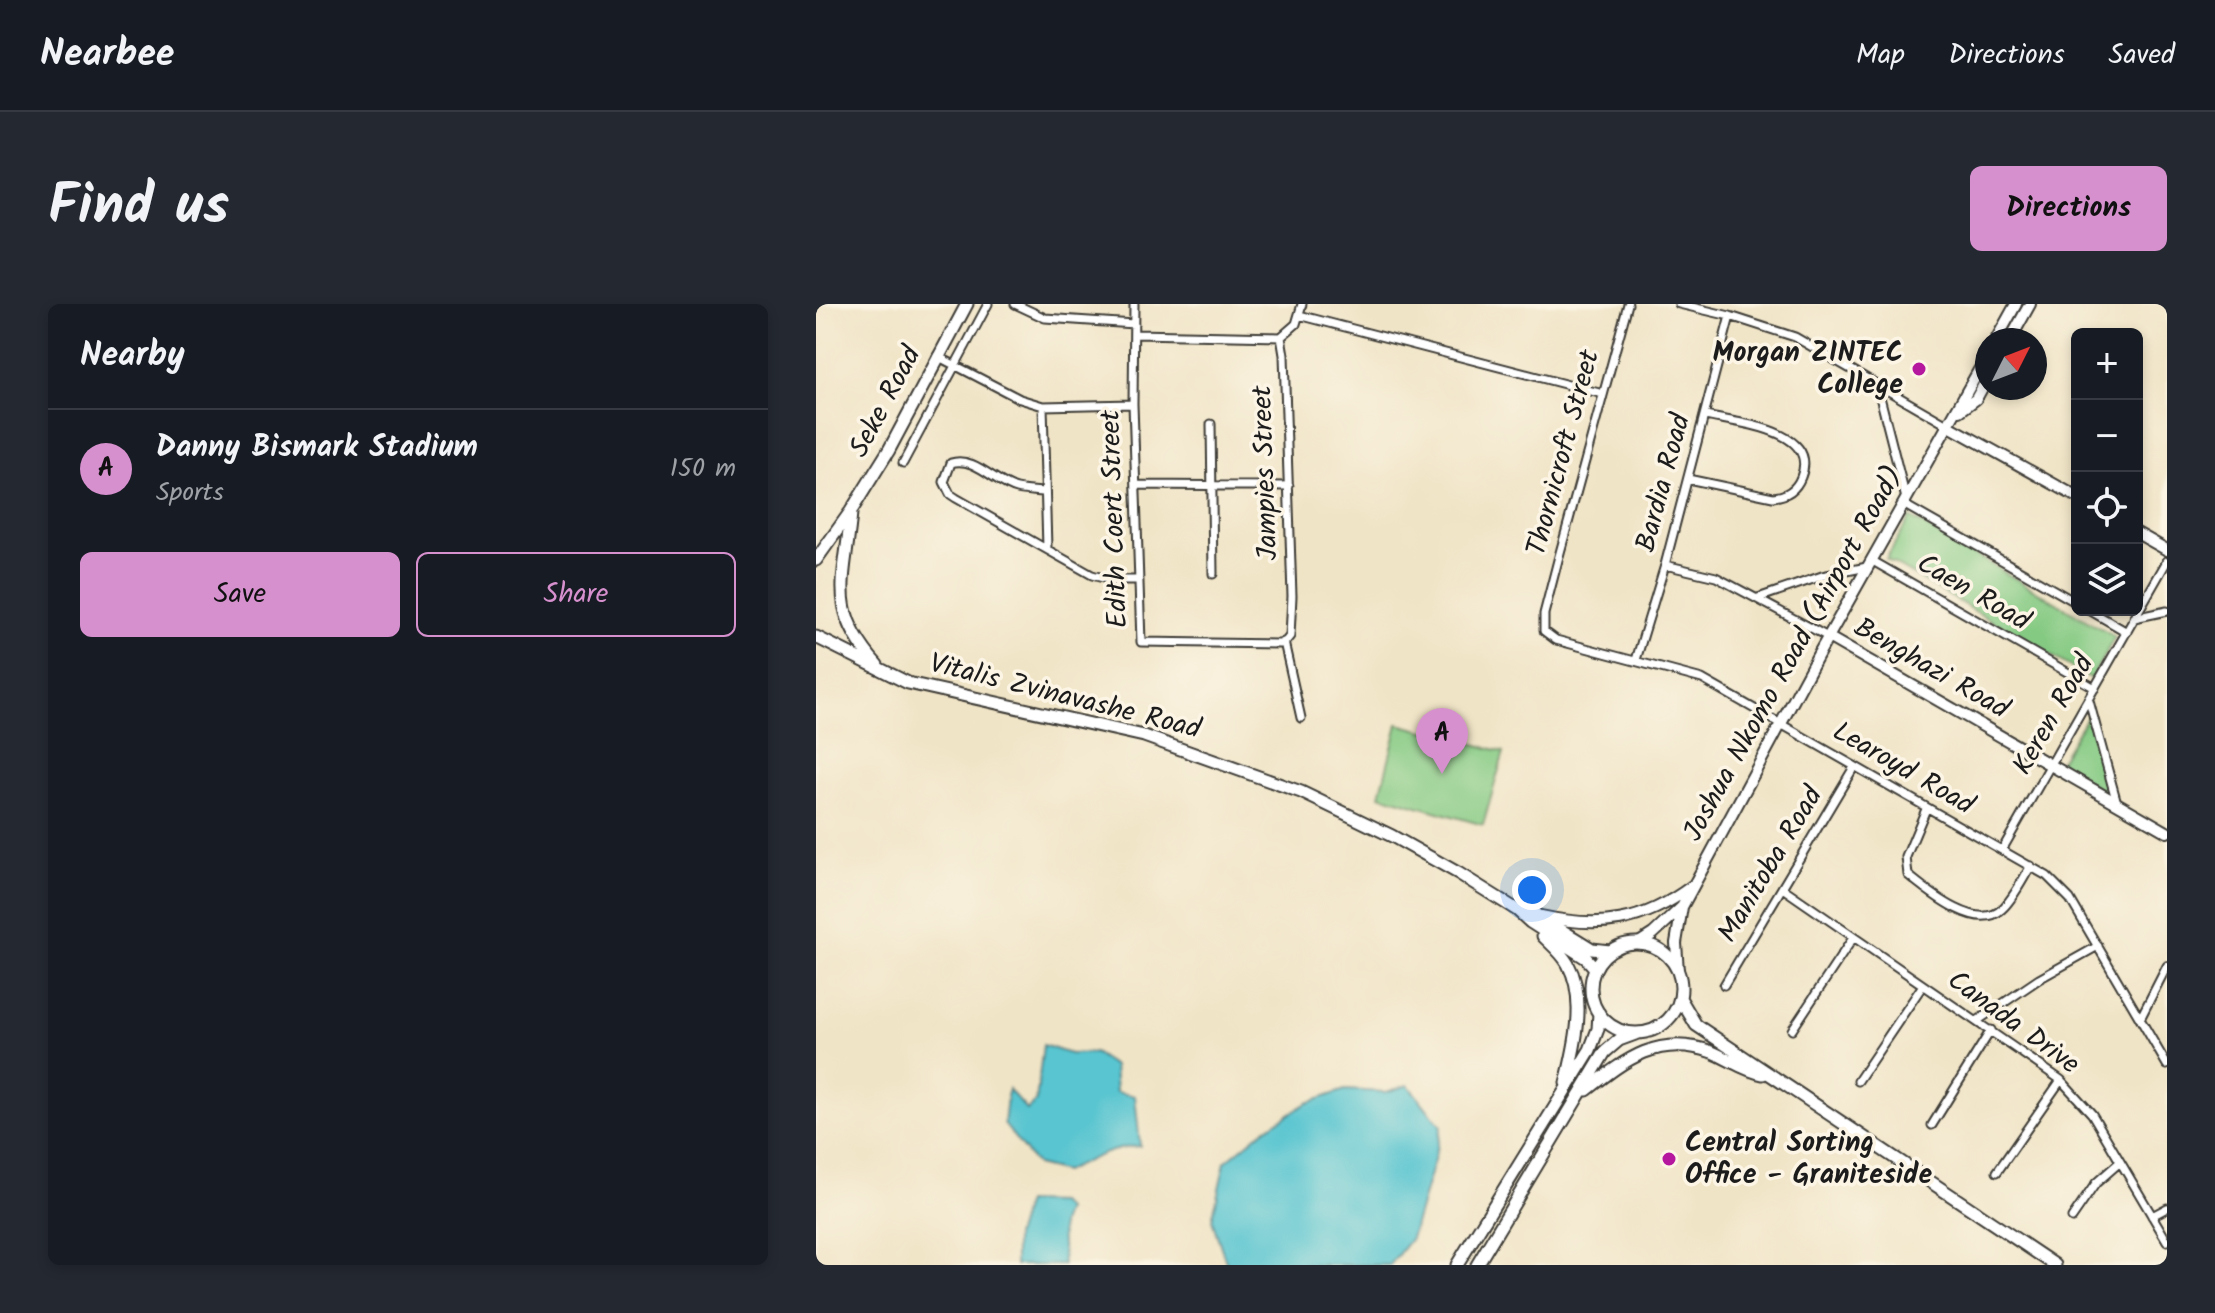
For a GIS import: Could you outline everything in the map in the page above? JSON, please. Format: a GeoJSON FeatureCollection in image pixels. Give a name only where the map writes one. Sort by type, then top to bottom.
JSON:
{"type":"FeatureCollection","features":[{"type":"Feature","properties":{"kind":"main road","name":"Seke Road"},"geometry":{"type":"LineString","coordinates":[[816,560],[889,450],[967,304]]}},
{"type":"Feature","properties":{"kind":"main road"},"geometry":{"type":"LineString","coordinates":[[851,511],[842,574],[844,612],[858,643],[883,671]]}},
{"type":"Feature","properties":{"kind":"main road","name":"Vitalis Zvinavashe Road"},"geometry":{"type":"LineString","coordinates":[[817,637],[908,683],[1144,736],[1301,792],[1392,836],[1517,910],[1592,949],[1610,951]]}},
{"type":"Feature","properties":{"kind":"main road"},"geometry":{"type":"LineString","coordinates":[[1533,918],[1562,955],[1572,974],[1577,1011],[1576,1040],[1563,1095]]}},
{"type":"Feature","properties":{"kind":"main road","name":"Vitalis Zvinavashe Road"},"geometry":{"type":"LineString","coordinates":[[1533,918],[1595,968]]}},
{"type":"Feature","properties":{"kind":"main road"},"geometry":{"type":"LineString","coordinates":[[1457,1265],[1590,1050],[1598,1029],[1599,1013],[1591,991],[1595,968],[1610,951],[1629,943],[1662,951],[1678,971],[1681,984],[1680,998],[1666,1022],[1619,1040],[1605,1052],[1477,1265]]}},
{"type":"Feature","properties":{"kind":"main road"},"geometry":{"type":"LineString","coordinates":[[1680,998],[1696,1025],[2051,1264]]}},
{"type":"Feature","properties":{"kind":"main road"},"geometry":{"type":"LineString","coordinates":[[1599,1013],[1616,1028],[1638,1033]]}},
{"type":"Feature","properties":{"kind":"main road"},"geometry":{"type":"LineString","coordinates":[[1666,1022],[1696,1025]]}},
{"type":"Feature","properties":{"kind":"main road"},"geometry":{"type":"LineString","coordinates":[[1579,1096],[1621,1062],[1638,1053],[1669,1046],[1710,1051],[1749,1070],[1772,1075]]}},
{"type":"Feature","properties":{"kind":"street"},"geometry":{"type":"LineString","coordinates":[[903,463],[988,304]]}},
{"type":"Feature","properties":{"kind":"street"},"geometry":{"type":"LineString","coordinates":[[1015,304],[1045,318],[1134,329],[1281,337],[1296,324],[1302,304]]}},
{"type":"Feature","properties":{"kind":"street","name":"Edith Coert Street"},"geometry":{"type":"LineString","coordinates":[[1134,304],[1133,404],[1139,625],[1143,644],[1282,643]]}},
{"type":"Feature","properties":{"kind":"street","name":"Thornicroft Street"},"geometry":{"type":"LineString","coordinates":[[1544,614],[1628,304]]}},
{"type":"Feature","properties":{"kind":"street"},"geometry":{"type":"LineString","coordinates":[[1679,304],[1730,316],[1795,337],[2071,494]]}},
{"type":"Feature","properties":{"kind":"street"},"geometry":{"type":"LineString","coordinates":[[2003,328],[2016,304]]}},
{"type":"Feature","properties":{"kind":"street"},"geometry":{"type":"LineString","coordinates":[[2017,328],[2030,304]]}},
{"type":"Feature","properties":{"kind":"street"},"geometry":{"type":"LineString","coordinates":[[1299,315],[1603,394]]}},
{"type":"Feature","properties":{"kind":"street","name":"Bardia Road"},"geometry":{"type":"LineString","coordinates":[[1636,660],[1665,565],[1730,316]]}},
{"type":"Feature","properties":{"kind":"street","name":"Jampies Street"},"geometry":{"type":"LineString","coordinates":[[1281,337],[1292,596],[1290,636],[1282,643]]}},
{"type":"Feature","properties":{"kind":"street"},"geometry":{"type":"LineString","coordinates":[[937,356],[1020,399],[1043,406],[1133,404]]}},
{"type":"Feature","properties":{"kind":"street"},"geometry":{"type":"LineString","coordinates":[[1949,426],[1975,378]]}},
{"type":"Feature","properties":{"kind":"street"},"geometry":{"type":"LineString","coordinates":[[1877,385],[1905,502],[2071,599]]}},
{"type":"Feature","properties":{"kind":"street"},"geometry":{"type":"LineString","coordinates":[[1949,426],[1965,405],[1975,400]]}},
{"type":"Feature","properties":{"kind":"street"},"geometry":{"type":"LineString","coordinates":[[1043,406],[1043,492],[1047,548]]}},
{"type":"Feature","properties":{"kind":"street"},"geometry":{"type":"LineString","coordinates":[[1688,479],[1773,497],[1784,496],[1799,482],[1805,467],[1803,452],[1789,438],[1705,416]]}},
{"type":"Feature","properties":{"kind":"street"},"geometry":{"type":"LineString","coordinates":[[1211,424],[1213,574]]}},
{"type":"Feature","properties":{"kind":"street","name":"Joshua Nkomo Road (Airport Road)"},"geometry":{"type":"LineString","coordinates":[[1682,907],[1828,637],[1949,426]]}},
{"type":"Feature","properties":{"kind":"street"},"geometry":{"type":"LineString","coordinates":[[1043,492],[1015,489],[972,465],[958,461],[949,467],[944,482],[956,498],[1092,575],[1111,580],[1138,580]]}},
{"type":"Feature","properties":{"kind":"street"},"geometry":{"type":"LineString","coordinates":[[1137,485],[1289,486]]}},
{"type":"Feature","properties":{"kind":"street"},"geometry":{"type":"LineString","coordinates":[[2143,536],[2167,550]]}},
{"type":"Feature","properties":{"kind":"street","name":"Keren Road"},"geometry":{"type":"LineString","coordinates":[[2002,850],[2167,561]]}},
{"type":"Feature","properties":{"kind":"street"},"geometry":{"type":"LineString","coordinates":[[1758,598],[1869,564]]}},
{"type":"Feature","properties":{"kind":"street","name":"Caen Road"},"geometry":{"type":"LineString","coordinates":[[1869,564],[2095,688]]}},
{"type":"Feature","properties":{"kind":"street","name":"Benghazi Road"},"geometry":{"type":"LineString","coordinates":[[1665,565],[1716,577],[1758,598],[2167,832]]}},
{"type":"Feature","properties":{"kind":"street"},"geometry":{"type":"LineString","coordinates":[[2134,618],[2167,611]]}},
{"type":"Feature","properties":{"kind":"street","name":"Learoyd Road"},"geometry":{"type":"LineString","coordinates":[[1544,614],[1544,631],[1549,637],[1702,679],[2031,866],[2060,886],[2167,1065]]}},
{"type":"Feature","properties":{"kind":"street"},"geometry":{"type":"LineString","coordinates":[[2099,616],[2127,632]]}},
{"type":"Feature","properties":{"kind":"street"},"geometry":{"type":"LineString","coordinates":[[1282,643],[1301,718]]}},
{"type":"Feature","properties":{"kind":"street"},"geometry":{"type":"LineString","coordinates":[[2089,701],[2117,803]]}},
{"type":"Feature","properties":{"kind":"street","name":"Manitoba Road"},"geometry":{"type":"LineString","coordinates":[[1724,985],[1854,767]]}},
{"type":"Feature","properties":{"kind":"street"},"geometry":{"type":"LineString","coordinates":[[1926,809],[1906,857],[1908,875],[1939,900],[1973,916],[1989,915],[2002,910],[2031,866]]}},
{"type":"Feature","properties":{"kind":"street"},"geometry":{"type":"LineString","coordinates":[[1533,918],[1585,924],[1632,918],[1674,900],[1694,884]]}},
{"type":"Feature","properties":{"kind":"street","name":"Canada Drive"},"geometry":{"type":"LineString","coordinates":[[1784,889],[2061,1080],[2092,1114],[2167,1241]]}},
{"type":"Feature","properties":{"kind":"street"},"geometry":{"type":"LineString","coordinates":[[1639,943],[1682,907]]}},
{"type":"Feature","properties":{"kind":"street"},"geometry":{"type":"LineString","coordinates":[[1678,971],[1676,943],[1682,907]]}},
{"type":"Feature","properties":{"kind":"street"},"geometry":{"type":"LineString","coordinates":[[1792,1030],[1853,938]]}},
{"type":"Feature","properties":{"kind":"street"},"geometry":{"type":"LineString","coordinates":[[1977,1021],[2039,979],[2098,946]]}},
{"type":"Feature","properties":{"kind":"street"},"geometry":{"type":"LineString","coordinates":[[2140,1019],[2167,966]]}},
{"type":"Feature","properties":{"kind":"street"},"geometry":{"type":"LineString","coordinates":[[1858,1081],[1923,985]]}},
{"type":"Feature","properties":{"kind":"street"},"geometry":{"type":"LineString","coordinates":[[1932,1125],[1991,1030]]}},
{"type":"Feature","properties":{"kind":"street"},"geometry":{"type":"LineString","coordinates":[[1997,1172],[2061,1080]]}},
{"type":"Feature","properties":{"kind":"street"},"geometry":{"type":"LineString","coordinates":[[2072,1218],[2096,1183],[2120,1162]]}},
{"type":"Feature","properties":{"kind":"street"},"geometry":{"type":"LineString","coordinates":[[2152,1216],[2167,1208]]}},
{"type":"Feature","properties":{"kind":"green space"},"geometry":{"type":"Polygon","coordinates":[[[1910,517],[2071,611],[2071,616],[2079,616],[2115,637],[2091,679],[1886,559],[1910,517]]]}},
{"type":"Feature","properties":{"kind":"green space"},"geometry":{"type":"Polygon","coordinates":[[[2087,716],[2090,721],[2110,795],[2058,764],[2087,716]]]}},
{"type":"Feature","properties":{"kind":"green space"},"geometry":{"type":"Polygon","coordinates":[[[1398,724],[1504,752],[1483,825],[1380,795],[1398,724]]]}},
{"type":"Feature","properties":{"kind":"water"},"geometry":{"type":"Polygon","coordinates":[[[1043,1045],[1070,1054],[1094,1053],[1114,1066],[1116,1092],[1135,1096],[1140,1146],[1110,1152],[1064,1172],[1036,1165],[1004,1124],[1008,1089],[1027,1110],[1036,1102],[1043,1045]]]}},
{"type":"Feature","properties":{"kind":"water"},"geometry":{"type":"Polygon","coordinates":[[[1408,1085],[1441,1126],[1411,1238],[1390,1265],[1227,1265],[1212,1220],[1225,1162],[1265,1129],[1307,1103],[1345,1090],[1386,1092],[1408,1085]]]}},
{"type":"Feature","properties":{"kind":"water"},"geometry":{"type":"Polygon","coordinates":[[[1026,1202],[1059,1203],[1066,1210],[1061,1224],[1063,1265],[1015,1265],[1015,1236],[1026,1202]]]}},
{"type":"Feature","properties":{"kind":"place","name":"Morgan ZINTEC College"},"geometry":{"type":"Point","coordinates":[1919,369]}},
{"type":"Feature","properties":{"kind":"place","name":"Danny Bismark Stadium"},"geometry":{"type":"Point","coordinates":[1442,774]}},
{"type":"Feature","properties":{"kind":"place","name":"Central Sorting Office - Graniteside"},"geometry":{"type":"Point","coordinates":[1669,1159]}}]}
